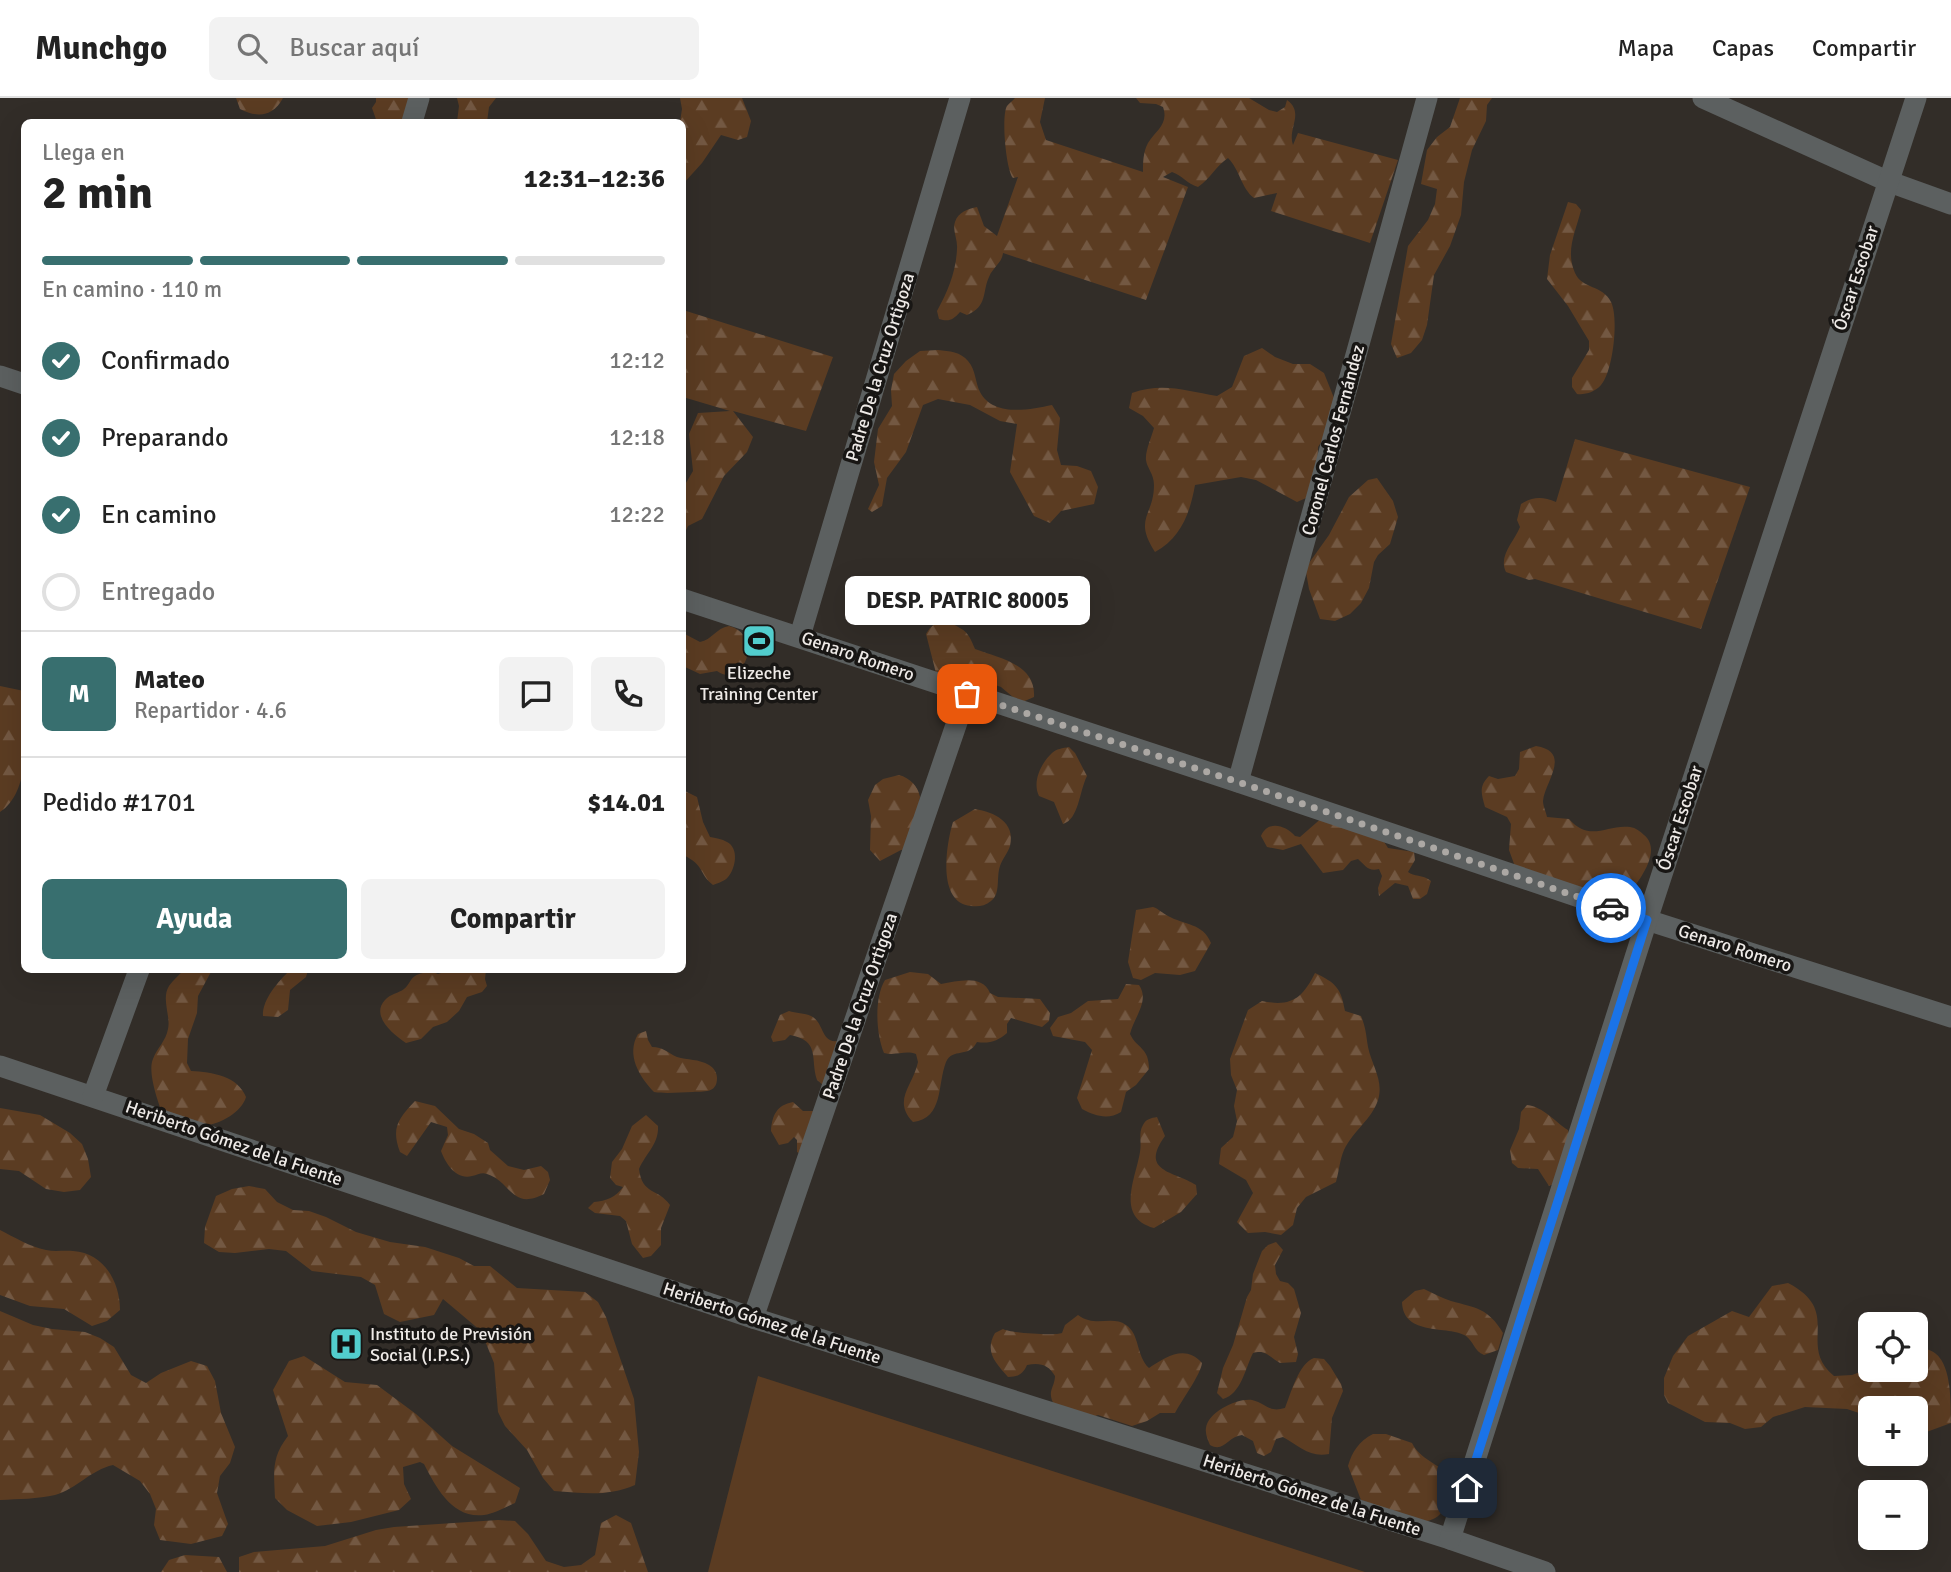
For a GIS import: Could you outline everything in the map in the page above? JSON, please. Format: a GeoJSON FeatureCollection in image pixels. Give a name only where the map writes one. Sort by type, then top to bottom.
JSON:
{"type":"FeatureCollection","features":[{"type":"Feature","properties":{"kind":"street"},"geometry":{"type":"LineString","coordinates":[[413,119],[419,98]]}},
{"type":"Feature","properties":{"kind":"street","name":"Padre De la Cruz Ortigoza"},"geometry":{"type":"LineString","coordinates":[[800,636],[960,98]]}},
{"type":"Feature","properties":{"kind":"street","name":"Coronel Carlos Fernández"},"geometry":{"type":"LineString","coordinates":[[1238,782],[1427,98]]}},
{"type":"Feature","properties":{"kind":"street"},"geometry":{"type":"LineString","coordinates":[[1703,98],[1887,181],[1951,204]]}},
{"type":"Feature","properties":{"kind":"street","name":"Óscar Escobar"},"geometry":{"type":"LineString","coordinates":[[1451,1539],[1647,920],[1916,98]]}},
{"type":"Feature","properties":{"kind":"street"},"geometry":{"type":"LineString","coordinates":[[0,376],[21,383]]}},
{"type":"Feature","properties":{"kind":"street","name":"Genaro Romero"},"geometry":{"type":"LineString","coordinates":[[686,600],[1647,920],[1951,1017]]}},
{"type":"Feature","properties":{"kind":"street","name":"Padre De la Cruz Ortigoza"},"geometry":{"type":"LineString","coordinates":[[753,1318],[967,694]]}},
{"type":"Feature","properties":{"kind":"street"},"geometry":{"type":"LineString","coordinates":[[93,1096],[138,973]]}},
{"type":"Feature","properties":{"kind":"street","name":"Heriberto Gómez de la Fuente"},"geometry":{"type":"LineString","coordinates":[[0,1066],[753,1318],[1451,1539],[1545,1572]]}},
{"type":"Feature","properties":{"kind":"green space"},"geometry":{"type":"Polygon","coordinates":[[[236,98],[283,98],[269,112],[252,114],[240,109],[236,98]]]}},
{"type":"Feature","properties":{"kind":"green space"},"geometry":{"type":"Polygon","coordinates":[[[376,98],[420,98],[416,119],[376,119],[372,108],[376,98]]]}},
{"type":"Feature","properties":{"kind":"green space"},"geometry":{"type":"Polygon","coordinates":[[[457,98],[496,98],[489,107],[487,119],[457,119],[457,98]]]}},
{"type":"Feature","properties":{"kind":"green space"},"geometry":{"type":"Polygon","coordinates":[[[680,98],[742,98],[751,121],[747,137],[738,140],[721,135],[686,181],[686,119],[680,119],[680,98]]]}},
{"type":"Feature","properties":{"kind":"green space"},"geometry":{"type":"Polygon","coordinates":[[[1015,98],[1045,98],[1040,122],[1046,140],[1143,172],[1146,146],[1161,126],[1164,113],[1163,107],[1140,103],[1136,98],[1249,98],[1277,112],[1285,107],[1287,100],[1295,110],[1293,145],[1298,133],[1398,160],[1370,243],[1271,211],[1277,193],[1254,198],[1228,158],[1198,187],[1172,172],[1163,177],[1188,187],[1146,300],[1003,253],[989,277],[978,307],[967,315],[960,312],[951,320],[939,319],[937,311],[955,266],[956,219],[964,212],[977,207],[984,226],[997,236],[1018,177],[1013,178],[1010,173],[1004,131],[1007,106],[1015,98]]]}},
{"type":"Feature","properties":{"kind":"green space"},"geometry":{"type":"Polygon","coordinates":[[[1460,98],[1492,98],[1487,105],[1486,121],[1472,150],[1464,182],[1461,215],[1450,246],[1434,275],[1427,325],[1422,340],[1411,353],[1397,358],[1391,344],[1408,246],[1428,220],[1435,204],[1437,189],[1421,184],[1427,150],[1437,137],[1450,127],[1460,98]]]}},
{"type":"Feature","properties":{"kind":"green space"},"geometry":{"type":"Polygon","coordinates":[[[1568,202],[1576,204],[1581,210],[1571,249],[1572,265],[1582,282],[1603,293],[1611,302],[1615,332],[1612,357],[1605,378],[1596,390],[1583,394],[1577,394],[1572,387],[1572,378],[1589,350],[1589,341],[1568,306],[1547,279],[1550,255],[1568,202]]]}},
{"type":"Feature","properties":{"kind":"green space"},"geometry":{"type":"Polygon","coordinates":[[[686,311],[833,357],[806,431],[733,411],[753,437],[747,452],[724,476],[702,519],[688,526],[686,530],[686,483],[693,471],[689,434],[698,413],[730,411],[686,398],[686,311]]]}},
{"type":"Feature","properties":{"kind":"green space"},"geometry":{"type":"Polygon","coordinates":[[[1262,348],[1275,357],[1293,364],[1310,364],[1324,373],[1336,403],[1327,433],[1318,447],[1317,480],[1313,495],[1297,502],[1256,480],[1241,477],[1195,485],[1183,524],[1172,540],[1155,552],[1145,524],[1154,481],[1146,456],[1154,428],[1143,416],[1129,408],[1132,393],[1164,388],[1217,396],[1232,387],[1244,356],[1262,348]]]}},
{"type":"Feature","properties":{"kind":"green space"},"geometry":{"type":"Polygon","coordinates":[[[938,350],[965,358],[973,368],[980,392],[993,405],[1012,410],[1052,405],[1060,418],[1057,450],[1061,465],[1077,466],[1091,471],[1098,487],[1094,504],[1061,511],[1050,523],[1034,516],[1010,472],[1017,424],[1000,421],[970,405],[938,399],[923,405],[906,452],[887,478],[882,506],[872,512],[868,509],[879,485],[874,462],[878,429],[892,406],[894,374],[920,351],[938,350]]]}},
{"type":"Feature","properties":{"kind":"green space"},"geometry":{"type":"Polygon","coordinates":[[[1575,439],[1750,487],[1701,629],[1506,572],[1504,560],[1520,527],[1517,520],[1521,504],[1538,498],[1556,502],[1575,439]]]}},
{"type":"Feature","properties":{"kind":"green space"},"geometry":{"type":"Polygon","coordinates":[[[1377,478],[1393,501],[1398,517],[1390,544],[1374,562],[1369,588],[1361,603],[1350,614],[1335,621],[1320,619],[1309,589],[1306,572],[1309,563],[1329,535],[1349,497],[1368,480],[1377,478]]]}},
{"type":"Feature","properties":{"kind":"green space"},"geometry":{"type":"Polygon","coordinates":[[[947,621],[965,631],[975,649],[1005,659],[1023,670],[1033,686],[1034,697],[1020,703],[1001,687],[978,679],[964,686],[936,673],[926,634],[934,624],[947,621]]]}},
{"type":"Feature","properties":{"kind":"green space"},"geometry":{"type":"Polygon","coordinates":[[[729,626],[740,631],[746,640],[748,649],[742,667],[735,673],[726,675],[717,671],[700,674],[686,667],[686,635],[700,642],[729,626]]]}},
{"type":"Feature","properties":{"kind":"green space"},"geometry":{"type":"Polygon","coordinates":[[[0,686],[21,690],[21,778],[11,802],[0,812],[0,686]]]}},
{"type":"Feature","properties":{"kind":"green space"},"geometry":{"type":"Polygon","coordinates":[[[1536,746],[1547,749],[1555,761],[1543,801],[1547,817],[1569,819],[1584,830],[1591,831],[1632,827],[1649,841],[1651,848],[1648,864],[1630,893],[1607,899],[1517,872],[1509,850],[1511,824],[1507,817],[1485,807],[1482,790],[1489,776],[1498,779],[1515,776],[1519,769],[1520,752],[1536,746]]]}},
{"type":"Feature","properties":{"kind":"green space"},"geometry":{"type":"Polygon","coordinates":[[[1069,747],[1087,776],[1076,811],[1063,824],[1054,802],[1039,796],[1037,785],[1041,767],[1048,757],[1069,747]]]}},
{"type":"Feature","properties":{"kind":"green space"},"geometry":{"type":"Polygon","coordinates":[[[899,775],[913,783],[920,797],[910,849],[901,850],[880,861],[870,850],[871,816],[868,800],[875,785],[883,779],[899,775]]]}},
{"type":"Feature","properties":{"kind":"green space"},"geometry":{"type":"Polygon","coordinates":[[[686,792],[697,797],[710,837],[725,841],[735,853],[731,873],[725,880],[713,885],[695,862],[686,857],[686,792]]]}},
{"type":"Feature","properties":{"kind":"green space"},"geometry":{"type":"Polygon","coordinates":[[[975,809],[1002,820],[1010,831],[1011,838],[1009,849],[1000,866],[994,898],[984,905],[971,906],[960,902],[953,895],[947,872],[947,858],[953,822],[975,809]]]}},
{"type":"Feature","properties":{"kind":"green space"},"geometry":{"type":"Polygon","coordinates":[[[1324,816],[1381,837],[1388,848],[1414,852],[1415,860],[1408,872],[1431,881],[1427,894],[1420,899],[1413,899],[1408,886],[1395,883],[1379,896],[1378,888],[1382,876],[1379,869],[1369,869],[1358,859],[1351,861],[1343,870],[1323,873],[1301,844],[1283,850],[1267,847],[1261,836],[1268,828],[1277,826],[1300,837],[1324,816]]]}},
{"type":"Feature","properties":{"kind":"green space"},"geometry":{"type":"Polygon","coordinates":[[[1153,907],[1198,928],[1208,936],[1211,943],[1195,971],[1180,975],[1155,973],[1141,980],[1133,978],[1128,962],[1136,910],[1153,907]]]}},
{"type":"Feature","properties":{"kind":"green space"},"geometry":{"type":"Polygon","coordinates":[[[910,972],[928,974],[941,984],[976,981],[998,997],[1040,999],[1050,1013],[1049,1021],[1042,1027],[1011,1018],[1007,1024],[1007,1033],[1000,1038],[977,1042],[969,1050],[949,1058],[943,1071],[935,1107],[923,1119],[913,1122],[904,1107],[904,1100],[918,1062],[916,1054],[884,1053],[877,1016],[879,996],[885,980],[910,972]]]}},
{"type":"Feature","properties":{"kind":"green space"},"geometry":{"type":"Polygon","coordinates":[[[181,973],[210,973],[198,996],[197,1013],[188,1039],[187,1063],[191,1071],[216,1074],[231,1080],[242,1090],[246,1097],[244,1103],[222,1121],[209,1125],[164,1118],[153,1080],[152,1065],[168,1029],[166,1002],[171,984],[181,973]]]}},
{"type":"Feature","properties":{"kind":"green space"},"geometry":{"type":"Polygon","coordinates":[[[287,973],[307,973],[290,990],[288,1010],[278,1017],[263,1016],[265,1003],[287,973]]]}},
{"type":"Feature","properties":{"kind":"green space"},"geometry":{"type":"Polygon","coordinates":[[[486,973],[487,986],[482,992],[467,997],[459,1011],[447,1022],[433,1027],[421,1039],[406,1043],[385,1024],[380,1012],[381,1006],[387,998],[404,989],[416,975],[486,973]]]}},
{"type":"Feature","properties":{"kind":"green space"},"geometry":{"type":"Polygon","coordinates":[[[1315,973],[1336,987],[1342,997],[1345,1011],[1361,1016],[1379,1080],[1378,1100],[1344,1150],[1336,1182],[1306,1197],[1297,1208],[1293,1225],[1281,1235],[1248,1233],[1237,1222],[1253,1193],[1246,1180],[1219,1164],[1221,1148],[1233,1137],[1237,1121],[1234,1106],[1237,1090],[1231,1075],[1230,1059],[1248,1010],[1262,1001],[1281,1003],[1294,999],[1305,989],[1315,973]]]}},
{"type":"Feature","properties":{"kind":"green space"},"geometry":{"type":"Polygon","coordinates":[[[1126,984],[1139,985],[1142,991],[1142,1003],[1130,1034],[1145,1052],[1149,1069],[1136,1085],[1126,1092],[1121,1112],[1111,1116],[1097,1115],[1082,1109],[1077,1098],[1092,1050],[1085,1042],[1053,1036],[1050,1028],[1058,1017],[1071,1013],[1088,1001],[1118,999],[1126,984]]]}},
{"type":"Feature","properties":{"kind":"green space"},"geometry":{"type":"Polygon","coordinates":[[[789,1011],[811,1016],[828,1039],[837,1041],[823,1085],[817,1080],[813,1052],[806,1042],[790,1035],[785,1040],[773,1042],[771,1037],[780,1015],[789,1011]]]}},
{"type":"Feature","properties":{"kind":"green space"},"geometry":{"type":"Polygon","coordinates":[[[646,1031],[652,1047],[711,1066],[717,1076],[715,1087],[705,1091],[654,1092],[639,1072],[633,1050],[638,1034],[646,1031]]]}},
{"type":"Feature","properties":{"kind":"green space"},"geometry":{"type":"Polygon","coordinates":[[[415,1101],[435,1106],[459,1129],[488,1143],[490,1150],[508,1166],[524,1170],[541,1166],[548,1172],[550,1180],[544,1194],[525,1199],[518,1197],[487,1174],[466,1177],[456,1173],[441,1151],[448,1135],[447,1127],[431,1122],[407,1156],[400,1152],[396,1130],[404,1113],[415,1101]]]}},
{"type":"Feature","properties":{"kind":"green space"},"geometry":{"type":"Polygon","coordinates":[[[793,1102],[803,1111],[815,1111],[801,1154],[797,1152],[797,1140],[794,1137],[788,1143],[779,1145],[771,1131],[776,1112],[793,1102]]]}},
{"type":"Feature","properties":{"kind":"green space"},"geometry":{"type":"Polygon","coordinates":[[[1527,1105],[1549,1115],[1568,1130],[1571,1139],[1556,1183],[1549,1186],[1538,1169],[1518,1168],[1512,1163],[1510,1150],[1519,1129],[1521,1112],[1527,1105]]]}},
{"type":"Feature","properties":{"kind":"green space"},"geometry":{"type":"Polygon","coordinates":[[[0,1108],[40,1115],[70,1133],[82,1144],[91,1177],[80,1190],[64,1192],[46,1189],[19,1171],[0,1169],[0,1108]]]}},
{"type":"Feature","properties":{"kind":"green space"},"geometry":{"type":"Polygon","coordinates":[[[646,1115],[658,1126],[658,1132],[639,1169],[641,1177],[647,1187],[670,1205],[661,1228],[661,1245],[651,1256],[643,1258],[632,1244],[626,1221],[620,1216],[595,1213],[588,1208],[594,1202],[614,1196],[623,1187],[616,1185],[610,1178],[612,1162],[622,1149],[632,1126],[646,1115]]]}},
{"type":"Feature","properties":{"kind":"green space"},"geometry":{"type":"Polygon","coordinates":[[[1157,1117],[1165,1136],[1158,1148],[1158,1164],[1162,1169],[1196,1185],[1197,1194],[1181,1212],[1154,1228],[1142,1223],[1135,1215],[1131,1196],[1142,1128],[1147,1120],[1157,1117]]]}},
{"type":"Feature","properties":{"kind":"green space"},"geometry":{"type":"Polygon","coordinates":[[[249,1186],[265,1189],[277,1202],[293,1210],[309,1211],[356,1232],[390,1242],[425,1247],[474,1266],[490,1266],[517,1288],[585,1292],[598,1302],[606,1317],[634,1399],[639,1452],[635,1485],[605,1493],[554,1491],[527,1450],[505,1426],[498,1412],[494,1363],[481,1331],[443,1299],[434,1315],[400,1322],[384,1314],[375,1285],[361,1277],[312,1271],[286,1251],[269,1249],[219,1252],[204,1243],[205,1227],[216,1196],[249,1186]]]}},
{"type":"Feature","properties":{"kind":"green space"},"geometry":{"type":"Polygon","coordinates":[[[0,1230],[40,1249],[73,1251],[93,1257],[108,1271],[113,1280],[120,1310],[107,1321],[92,1326],[64,1309],[30,1306],[0,1295],[0,1230]]]}},
{"type":"Feature","properties":{"kind":"green space"},"geometry":{"type":"Polygon","coordinates":[[[1276,1242],[1283,1250],[1275,1265],[1276,1274],[1280,1281],[1288,1283],[1294,1289],[1301,1313],[1294,1337],[1298,1354],[1296,1362],[1280,1363],[1264,1353],[1253,1353],[1242,1380],[1234,1392],[1223,1399],[1217,1393],[1223,1368],[1251,1290],[1253,1274],[1262,1251],[1276,1242]]]}},
{"type":"Feature","properties":{"kind":"green space"},"geometry":{"type":"Polygon","coordinates":[[[1788,1283],[1804,1294],[1813,1305],[1817,1317],[1819,1352],[1823,1364],[1834,1376],[1858,1373],[1858,1382],[1928,1382],[1928,1349],[1936,1354],[1947,1372],[1951,1423],[1928,1431],[1928,1396],[1858,1396],[1858,1413],[1847,1409],[1805,1407],[1773,1417],[1761,1427],[1745,1429],[1730,1423],[1705,1422],[1668,1403],[1664,1395],[1664,1378],[1673,1356],[1688,1336],[1732,1311],[1749,1317],[1772,1286],[1788,1283]]]}},
{"type":"Feature","properties":{"kind":"green space"},"geometry":{"type":"Polygon","coordinates":[[[1424,1289],[1474,1308],[1492,1318],[1503,1333],[1498,1350],[1484,1355],[1466,1336],[1428,1328],[1410,1321],[1404,1313],[1402,1302],[1415,1291],[1424,1289]]]}},
{"type":"Feature","properties":{"kind":"green space"},"geometry":{"type":"Polygon","coordinates":[[[0,1311],[33,1325],[85,1332],[100,1338],[114,1347],[131,1375],[146,1383],[161,1373],[191,1361],[207,1366],[215,1381],[221,1413],[235,1447],[230,1463],[220,1476],[217,1493],[228,1524],[222,1536],[191,1544],[160,1540],[154,1525],[156,1509],[150,1494],[140,1481],[113,1465],[55,1495],[0,1500],[0,1311]]]}},
{"type":"Feature","properties":{"kind":"green space"},"geometry":{"type":"Polygon","coordinates":[[[1078,1315],[1091,1321],[1115,1321],[1126,1325],[1134,1334],[1149,1368],[1182,1353],[1196,1357],[1202,1363],[1175,1413],[1160,1413],[1132,1426],[1098,1415],[1083,1421],[1062,1411],[1053,1403],[1051,1392],[1055,1376],[1047,1367],[1040,1364],[1027,1365],[1020,1374],[1008,1377],[993,1357],[992,1340],[995,1333],[1003,1329],[1023,1333],[1058,1334],[1078,1315]]]}},
{"type":"Feature","properties":{"kind":"green space"},"geometry":{"type":"Polygon","coordinates":[[[304,1356],[345,1382],[377,1385],[416,1414],[452,1446],[520,1488],[515,1503],[488,1514],[473,1515],[463,1512],[447,1500],[424,1464],[420,1462],[403,1467],[404,1484],[411,1499],[399,1510],[351,1522],[317,1526],[287,1510],[275,1498],[276,1458],[288,1436],[273,1390],[289,1361],[304,1356]]]}},
{"type":"Feature","properties":{"kind":"green space"},"geometry":{"type":"Polygon","coordinates":[[[1314,1358],[1324,1359],[1343,1391],[1332,1418],[1329,1454],[1310,1453],[1283,1437],[1276,1439],[1271,1452],[1264,1456],[1257,1453],[1253,1441],[1242,1435],[1219,1447],[1210,1445],[1206,1428],[1217,1412],[1246,1400],[1257,1401],[1275,1409],[1285,1408],[1300,1372],[1314,1358]]]}},
{"type":"Feature","properties":{"kind":"green space"},"geometry":{"type":"Polygon","coordinates":[[[758,1376],[1365,1572],[708,1572],[758,1376]]]}},
{"type":"Feature","properties":{"kind":"green space"},"geometry":{"type":"Polygon","coordinates":[[[1373,1434],[1386,1434],[1412,1443],[1416,1450],[1447,1474],[1454,1488],[1440,1515],[1422,1522],[1361,1500],[1348,1466],[1357,1447],[1373,1434]]]}},
{"type":"Feature","properties":{"kind":"green space"},"geometry":{"type":"Polygon","coordinates":[[[616,1515],[631,1523],[648,1572],[239,1572],[239,1557],[254,1552],[325,1546],[394,1527],[498,1520],[515,1521],[528,1534],[546,1561],[564,1567],[581,1565],[595,1555],[601,1523],[616,1515]]]}},
{"type":"Feature","properties":{"kind":"green space"},"geometry":{"type":"Polygon","coordinates":[[[185,1555],[219,1557],[227,1572],[161,1572],[169,1560],[185,1555]]]}},
{"type":"Feature","properties":{"kind":"way so far"},"geometry":{"type":"LineString","coordinates":[[967,694],[1611,908]]}},
{"type":"Feature","properties":{"kind":"place","name":"Elizeche Training Center"},"geometry":{"type":"Point","coordinates":[759,641]}},
{"type":"Feature","properties":{"kind":"place","name":"DESP. PATRIC 80005"},"geometry":{"type":"Point","coordinates":[967,694]}},
{"type":"Feature","properties":{"kind":"place","name":"Instituto de Previsión Social (I.P.S.)"},"geometry":{"type":"Point","coordinates":[346,1344]}},
{"type":"Feature","properties":{"kind":"route"},"geometry":{"type":"LineString","coordinates":[[1467,1488],[1647,920],[1611,908]]}}]}
